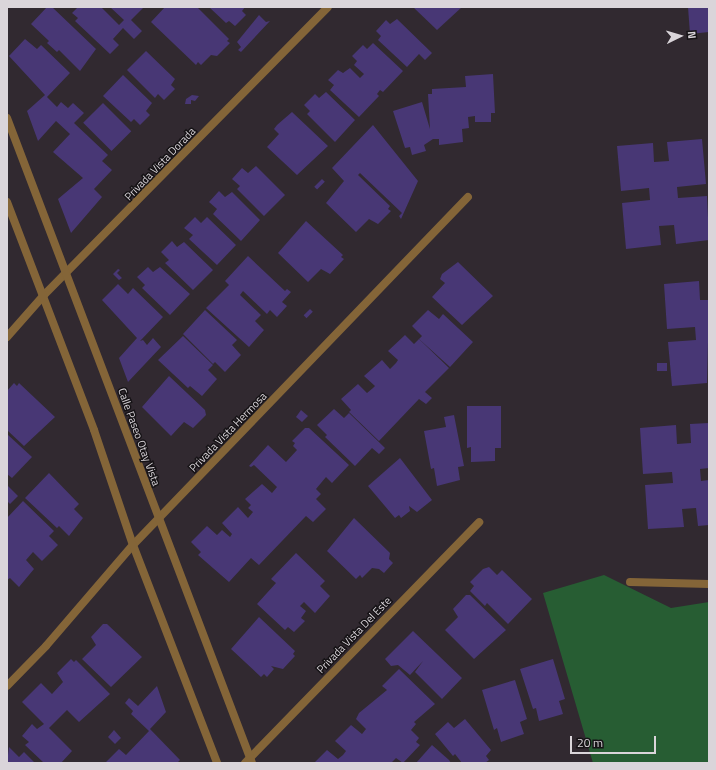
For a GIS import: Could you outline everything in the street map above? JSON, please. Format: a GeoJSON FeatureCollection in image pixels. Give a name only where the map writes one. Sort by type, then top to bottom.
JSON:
{"type":"FeatureCollection","features":[{"type":"Feature","properties":{"kind":"street","name":"Privada Vista Dorada"},"geometry":{"type":"LineString","coordinates":[[7,337],[44,295],[68,274],[328,7]]}},
{"type":"Feature","properties":{"kind":"street","name":"Calle Paseo Otay Vista"},"geometry":{"type":"LineString","coordinates":[[7,118],[68,274],[158,521],[249,761]]}},
{"type":"Feature","properties":{"kind":"street","name":"Privada Vista Hermosa"},"geometry":{"type":"LineString","coordinates":[[7,686],[46,646],[133,545],[158,521],[468,197]]}},
{"type":"Feature","properties":{"kind":"street"},"geometry":{"type":"LineString","coordinates":[[7,202],[44,295],[133,545],[217,763]]}},
{"type":"Feature","properties":{"kind":"street","name":"Privada Vista Del Este"},"geometry":{"type":"LineString","coordinates":[[249,761],[479,522]]}},
{"type":"Feature","properties":{"kind":"street"},"geometry":{"type":"LineString","coordinates":[[630,582],[709,584]]}},
{"type":"Feature","properties":{"kind":"green space"},"geometry":{"type":"Polygon","coordinates":[[[604,575],[671,608],[709,602],[709,763],[593,763],[543,593],[604,575]]]}},
{"type":"Feature","properties":{"kind":"building"},"geometry":{"type":"Polygon","coordinates":[[[47,7],[52,7],[96,49],[80,71],[59,50],[57,52],[47,43],[49,41],[31,24],[47,7]]]}},
{"type":"Feature","properties":{"kind":"building"},"geometry":{"type":"Polygon","coordinates":[[[78,7],[101,7],[119,25],[124,20],[110,7],[144,7],[131,20],[142,31],[134,39],[123,28],[113,39],[119,45],[110,54],[75,21],[78,18],[72,13],[78,7]]]}},
{"type":"Feature","properties":{"kind":"building"},"geometry":{"type":"Polygon","coordinates":[[[165,7],[197,7],[229,39],[227,41],[230,43],[217,56],[211,55],[201,65],[198,62],[196,65],[151,22],[165,7]]]}},
{"type":"Feature","properties":{"kind":"building"},"geometry":{"type":"Polygon","coordinates":[[[209,7],[245,7],[242,11],[246,15],[235,26],[229,21],[226,23],[209,7]]]}},
{"type":"Feature","properties":{"kind":"building"},"geometry":{"type":"Polygon","coordinates":[[[413,7],[462,7],[437,30],[413,7]]]}},
{"type":"Feature","properties":{"kind":"building"},"geometry":{"type":"Polygon","coordinates":[[[688,7],[709,7],[709,32],[690,34],[688,7]]]}},
{"type":"Feature","properties":{"kind":"building"},"geometry":{"type":"Polygon","coordinates":[[[259,15],[266,22],[270,21],[241,52],[238,50],[241,47],[237,42],[259,15]]]}},
{"type":"Feature","properties":{"kind":"building"},"geometry":{"type":"Polygon","coordinates":[[[397,19],[432,53],[425,60],[419,54],[407,67],[378,40],[381,36],[376,31],[386,20],[390,24],[397,19]]]}},
{"type":"Feature","properties":{"kind":"building"},"geometry":{"type":"Polygon","coordinates":[[[25,39],[37,49],[41,45],[70,73],[47,97],[57,107],[61,102],[68,108],[73,103],[84,113],[74,123],[108,155],[102,161],[112,170],[94,189],[102,197],[71,233],[58,199],[83,178],[53,152],[70,134],[56,121],[38,141],[27,111],[45,95],[9,56],[25,39]]]}},
{"type":"Feature","properties":{"kind":"building"},"geometry":{"type":"Polygon","coordinates":[[[373,43],[403,71],[383,92],[380,90],[377,94],[379,96],[359,117],[330,90],[334,85],[328,80],[338,70],[343,73],[350,68],[360,78],[364,74],[354,65],[357,61],[352,56],[363,45],[367,49],[373,43]]]}},
{"type":"Feature","properties":{"kind":"building"},"geometry":{"type":"Polygon","coordinates":[[[146,51],[175,79],[171,85],[175,89],[164,100],[158,94],[155,98],[127,70],[146,51]]]}},
{"type":"Feature","properties":{"kind":"building"},"geometry":{"type":"Polygon","coordinates":[[[493,74],[495,113],[491,113],[491,122],[475,122],[475,116],[468,117],[469,128],[462,129],[463,142],[439,145],[439,139],[433,139],[424,145],[426,151],[412,155],[410,147],[405,148],[393,111],[422,102],[430,129],[428,94],[432,94],[432,89],[466,87],[465,76],[493,74]]]}},
{"type":"Feature","properties":{"kind":"building"},"geometry":{"type":"Polygon","coordinates":[[[123,75],[152,103],[146,111],[150,115],[140,125],[134,119],[131,122],[103,96],[123,75]]]}},
{"type":"Feature","properties":{"kind":"building"},"geometry":{"type":"Polygon","coordinates":[[[326,92],[355,120],[335,142],[307,114],[310,111],[304,105],[315,94],[319,98],[326,92]]]}},
{"type":"Feature","properties":{"kind":"building"},"geometry":{"type":"Polygon","coordinates":[[[192,95],[199,96],[195,101],[191,100],[191,104],[185,104],[186,99],[192,95]]]}},
{"type":"Feature","properties":{"kind":"building"},"geometry":{"type":"Polygon","coordinates":[[[103,103],[131,131],[111,151],[83,123],[103,103]]]}},
{"type":"Feature","properties":{"kind":"building"},"geometry":{"type":"Polygon","coordinates":[[[292,112],[328,146],[297,175],[267,147],[279,134],[274,129],[292,112]]]}},
{"type":"Feature","properties":{"kind":"building"},"geometry":{"type":"Polygon","coordinates":[[[373,125],[418,181],[401,219],[399,216],[402,213],[360,173],[358,175],[390,206],[388,209],[391,211],[378,224],[369,219],[356,232],[326,203],[344,181],[332,168],[373,125]]]}},
{"type":"Feature","properties":{"kind":"building"},"geometry":{"type":"Polygon","coordinates":[[[702,139],[706,184],[677,187],[678,198],[707,196],[709,240],[676,244],[674,225],[659,226],[661,245],[626,249],[622,203],[650,200],[649,188],[621,191],[617,146],[653,143],[654,162],[669,161],[667,142],[702,139]]]}},
{"type":"Feature","properties":{"kind":"building"},"geometry":{"type":"Polygon","coordinates":[[[256,166],[285,195],[264,216],[237,189],[240,186],[232,179],[242,168],[248,173],[256,166]]]}},
{"type":"Feature","properties":{"kind":"building"},"geometry":{"type":"Polygon","coordinates":[[[322,179],[325,182],[317,190],[314,187],[322,179]]]}},
{"type":"Feature","properties":{"kind":"building"},"geometry":{"type":"Polygon","coordinates":[[[219,191],[225,197],[232,192],[260,220],[241,241],[213,214],[217,209],[209,202],[219,191]]]}},
{"type":"Feature","properties":{"kind":"building"},"geometry":{"type":"Polygon","coordinates":[[[195,217],[201,223],[207,217],[236,245],[217,265],[189,239],[193,235],[184,228],[195,217]]]}},
{"type":"Feature","properties":{"kind":"building"},"geometry":{"type":"Polygon","coordinates":[[[306,221],[343,255],[341,257],[344,259],[330,274],[321,269],[308,282],[278,253],[306,221]]]}},
{"type":"Feature","properties":{"kind":"building"},"geometry":{"type":"Polygon","coordinates":[[[172,241],[177,247],[184,242],[213,270],[193,290],[165,263],[169,260],[161,252],[172,241]]]}},
{"type":"Feature","properties":{"kind":"building"},"geometry":{"type":"Polygon","coordinates":[[[248,256],[285,291],[287,289],[291,292],[282,302],[287,306],[277,317],[270,310],[267,314],[243,291],[240,295],[261,315],[255,321],[264,330],[249,347],[206,308],[229,285],[225,281],[248,256]]]}},
{"type":"Feature","properties":{"kind":"building"},"geometry":{"type":"Polygon","coordinates":[[[458,262],[493,296],[462,325],[432,297],[445,283],[440,279],[442,274],[458,262]]]}},
{"type":"Feature","properties":{"kind":"building"},"geometry":{"type":"Polygon","coordinates":[[[148,267],[153,272],[160,267],[190,294],[170,315],[142,288],[145,285],[137,277],[148,267]]]}},
{"type":"Feature","properties":{"kind":"building"},"geometry":{"type":"Polygon","coordinates":[[[118,269],[120,270],[117,273],[122,278],[119,280],[113,274],[118,269]]]}},
{"type":"Feature","properties":{"kind":"building"},"geometry":{"type":"Polygon","coordinates":[[[699,281],[700,300],[709,300],[707,383],[672,386],[668,342],[696,340],[695,327],[667,329],[664,284],[699,281]]]}},
{"type":"Feature","properties":{"kind":"building"},"geometry":{"type":"Polygon","coordinates":[[[118,284],[128,294],[133,288],[163,317],[140,341],[143,340],[147,345],[153,338],[161,347],[128,382],[119,358],[137,338],[102,300],[118,284]]]}},
{"type":"Feature","properties":{"kind":"building"},"geometry":{"type":"Polygon","coordinates":[[[310,309],[313,312],[306,318],[304,315],[310,309]]]}},
{"type":"Feature","properties":{"kind":"building"},"geometry":{"type":"Polygon","coordinates":[[[205,310],[237,340],[232,345],[241,355],[225,372],[215,362],[213,364],[183,334],[205,310]]]}},
{"type":"Feature","properties":{"kind":"building"},"geometry":{"type":"Polygon","coordinates":[[[428,310],[439,319],[443,314],[473,342],[450,367],[419,339],[422,336],[412,326],[428,310]]]}},
{"type":"Feature","properties":{"kind":"building"},"geometry":{"type":"Polygon","coordinates":[[[405,335],[414,344],[419,339],[449,368],[425,392],[432,398],[426,404],[419,399],[379,441],[349,412],[351,410],[341,399],[358,384],[367,393],[375,386],[364,376],[382,360],[390,369],[396,363],[398,360],[388,351],[405,335]]]}},
{"type":"Feature","properties":{"kind":"building"},"geometry":{"type":"Polygon","coordinates":[[[183,336],[213,365],[208,370],[217,379],[202,396],[190,386],[188,388],[158,360],[183,336]]]}},
{"type":"Feature","properties":{"kind":"building"},"geometry":{"type":"Polygon","coordinates":[[[657,363],[667,363],[667,371],[657,371],[657,363]]]}},
{"type":"Feature","properties":{"kind":"building"},"geometry":{"type":"Polygon","coordinates":[[[169,376],[205,410],[206,415],[193,428],[184,422],[171,436],[142,407],[169,376]]]}},
{"type":"Feature","properties":{"kind":"building"},"geometry":{"type":"Polygon","coordinates":[[[14,383],[17,386],[19,383],[55,417],[24,446],[7,430],[7,391],[14,383]]]}},
{"type":"Feature","properties":{"kind":"building"},"geometry":{"type":"Polygon","coordinates":[[[467,406],[501,406],[501,448],[495,448],[495,461],[471,462],[471,447],[467,448],[467,406]]]}},
{"type":"Feature","properties":{"kind":"building"},"geometry":{"type":"Polygon","coordinates":[[[334,409],[344,418],[349,413],[385,448],[379,454],[372,448],[355,466],[325,437],[327,435],[317,425],[334,409]]]}},
{"type":"Feature","properties":{"kind":"building"},"geometry":{"type":"Polygon","coordinates":[[[301,410],[308,416],[302,422],[296,417],[301,410]]]}},
{"type":"Feature","properties":{"kind":"building"},"geometry":{"type":"Polygon","coordinates":[[[454,415],[464,466],[458,467],[460,480],[437,486],[434,468],[431,469],[424,431],[446,427],[444,417],[454,415]]]}},
{"type":"Feature","properties":{"kind":"building"},"geometry":{"type":"Polygon","coordinates":[[[709,423],[709,468],[700,469],[701,481],[709,480],[709,525],[698,526],[696,508],[682,509],[684,527],[648,529],[645,485],[673,483],[672,472],[643,474],[640,428],[676,425],[677,444],[691,443],[690,424],[709,423]]]}},
{"type":"Feature","properties":{"kind":"building"},"geometry":{"type":"Polygon","coordinates":[[[305,428],[309,428],[349,465],[332,483],[326,477],[316,489],[321,494],[316,499],[326,509],[313,522],[306,516],[259,565],[251,558],[229,582],[198,555],[201,552],[191,542],[207,526],[217,535],[222,530],[230,537],[232,534],[222,523],[238,507],[248,518],[253,512],[248,508],[251,505],[245,499],[262,484],[272,493],[277,487],[254,465],[251,467],[249,466],[268,445],[286,462],[297,450],[293,446],[295,443],[292,441],[305,428]]]}},
{"type":"Feature","properties":{"kind":"building"},"geometry":{"type":"Polygon","coordinates":[[[7,434],[32,457],[12,478],[7,474],[7,434]]]}},
{"type":"Feature","properties":{"kind":"building"},"geometry":{"type":"Polygon","coordinates":[[[400,458],[432,500],[417,512],[409,506],[410,511],[401,518],[399,515],[395,518],[368,486],[400,458]]]}},
{"type":"Feature","properties":{"kind":"building"},"geometry":{"type":"Polygon","coordinates":[[[49,473],[79,504],[74,509],[83,518],[69,536],[59,526],[57,528],[25,498],[49,473]]]}},
{"type":"Feature","properties":{"kind":"building"},"geometry":{"type":"Polygon","coordinates":[[[7,485],[18,496],[10,504],[7,501],[7,485]]]}},
{"type":"Feature","properties":{"kind":"building"},"geometry":{"type":"Polygon","coordinates":[[[23,501],[54,531],[49,536],[58,545],[42,561],[33,552],[26,560],[34,569],[19,587],[10,578],[7,580],[7,518],[23,501]]]}},
{"type":"Feature","properties":{"kind":"building"},"geometry":{"type":"Polygon","coordinates":[[[354,518],[390,553],[389,559],[393,563],[384,573],[379,569],[372,568],[362,578],[360,575],[356,579],[327,551],[354,518]]]}},
{"type":"Feature","properties":{"kind":"building"},"geometry":{"type":"Polygon","coordinates":[[[296,553],[325,581],[320,586],[330,596],[315,613],[304,602],[300,606],[306,611],[301,618],[305,621],[294,632],[288,627],[285,630],[257,604],[276,583],[271,579],[296,553]]]}},
{"type":"Feature","properties":{"kind":"building"},"geometry":{"type":"Polygon","coordinates":[[[489,567],[497,575],[502,570],[532,599],[508,624],[487,603],[485,606],[470,591],[474,586],[470,582],[483,569],[489,567]]]}},
{"type":"Feature","properties":{"kind":"building"},"geometry":{"type":"Polygon","coordinates":[[[466,595],[470,595],[506,630],[474,659],[445,630],[458,617],[453,609],[466,595]]]}},
{"type":"Feature","properties":{"kind":"building"},"geometry":{"type":"Polygon","coordinates":[[[259,617],[295,651],[293,654],[295,656],[283,669],[271,666],[274,669],[267,677],[264,674],[261,677],[231,649],[259,617]]]}},
{"type":"Feature","properties":{"kind":"building"},"geometry":{"type":"Polygon","coordinates":[[[103,624],[107,624],[142,657],[111,687],[82,659],[96,645],[91,637],[103,624]]]}},
{"type":"Feature","properties":{"kind":"building"},"geometry":{"type":"Polygon","coordinates":[[[413,631],[462,678],[442,699],[415,672],[423,661],[410,675],[398,665],[391,666],[385,659],[413,631]]]}},
{"type":"Feature","properties":{"kind":"building"},"geometry":{"type":"Polygon","coordinates":[[[71,659],[74,662],[76,660],[110,694],[79,722],[67,710],[49,728],[72,751],[61,763],[44,763],[25,745],[29,742],[22,736],[32,724],[37,729],[44,724],[22,702],[41,683],[52,694],[63,682],[57,673],[71,659]]]}},
{"type":"Feature","properties":{"kind":"building"},"geometry":{"type":"Polygon","coordinates":[[[553,659],[565,699],[559,701],[563,714],[539,721],[536,708],[533,709],[520,669],[553,659]]]}},
{"type":"Feature","properties":{"kind":"building"},"geometry":{"type":"Polygon","coordinates":[[[399,669],[435,704],[414,722],[416,724],[411,730],[419,738],[416,742],[420,745],[403,763],[396,758],[391,763],[314,763],[327,750],[338,759],[343,755],[346,751],[335,741],[351,725],[362,734],[366,729],[356,719],[359,713],[387,690],[382,686],[399,669]]]}},
{"type":"Feature","properties":{"kind":"building"},"geometry":{"type":"Polygon","coordinates":[[[515,680],[527,719],[520,722],[524,734],[501,742],[497,728],[494,730],[482,690],[515,680]]]}},
{"type":"Feature","properties":{"kind":"building"},"geometry":{"type":"Polygon","coordinates":[[[157,686],[166,712],[150,729],[180,760],[177,763],[105,763],[119,749],[126,755],[149,731],[131,714],[133,711],[125,703],[129,698],[138,706],[157,686]]]}},
{"type":"Feature","properties":{"kind":"building"},"geometry":{"type":"Polygon","coordinates":[[[465,719],[491,750],[486,756],[489,760],[485,763],[462,763],[455,754],[453,756],[435,734],[448,722],[454,728],[465,719]]]}},
{"type":"Feature","properties":{"kind":"building"},"geometry":{"type":"Polygon","coordinates":[[[114,730],[121,738],[115,744],[108,737],[114,730]]]}},
{"type":"Feature","properties":{"kind":"building"},"geometry":{"type":"Polygon","coordinates":[[[432,745],[449,760],[451,763],[416,763],[432,745]]]}},
{"type":"Feature","properties":{"kind":"building"},"geometry":{"type":"Polygon","coordinates":[[[9,747],[19,757],[24,752],[35,763],[7,763],[9,747]]]}}]}
